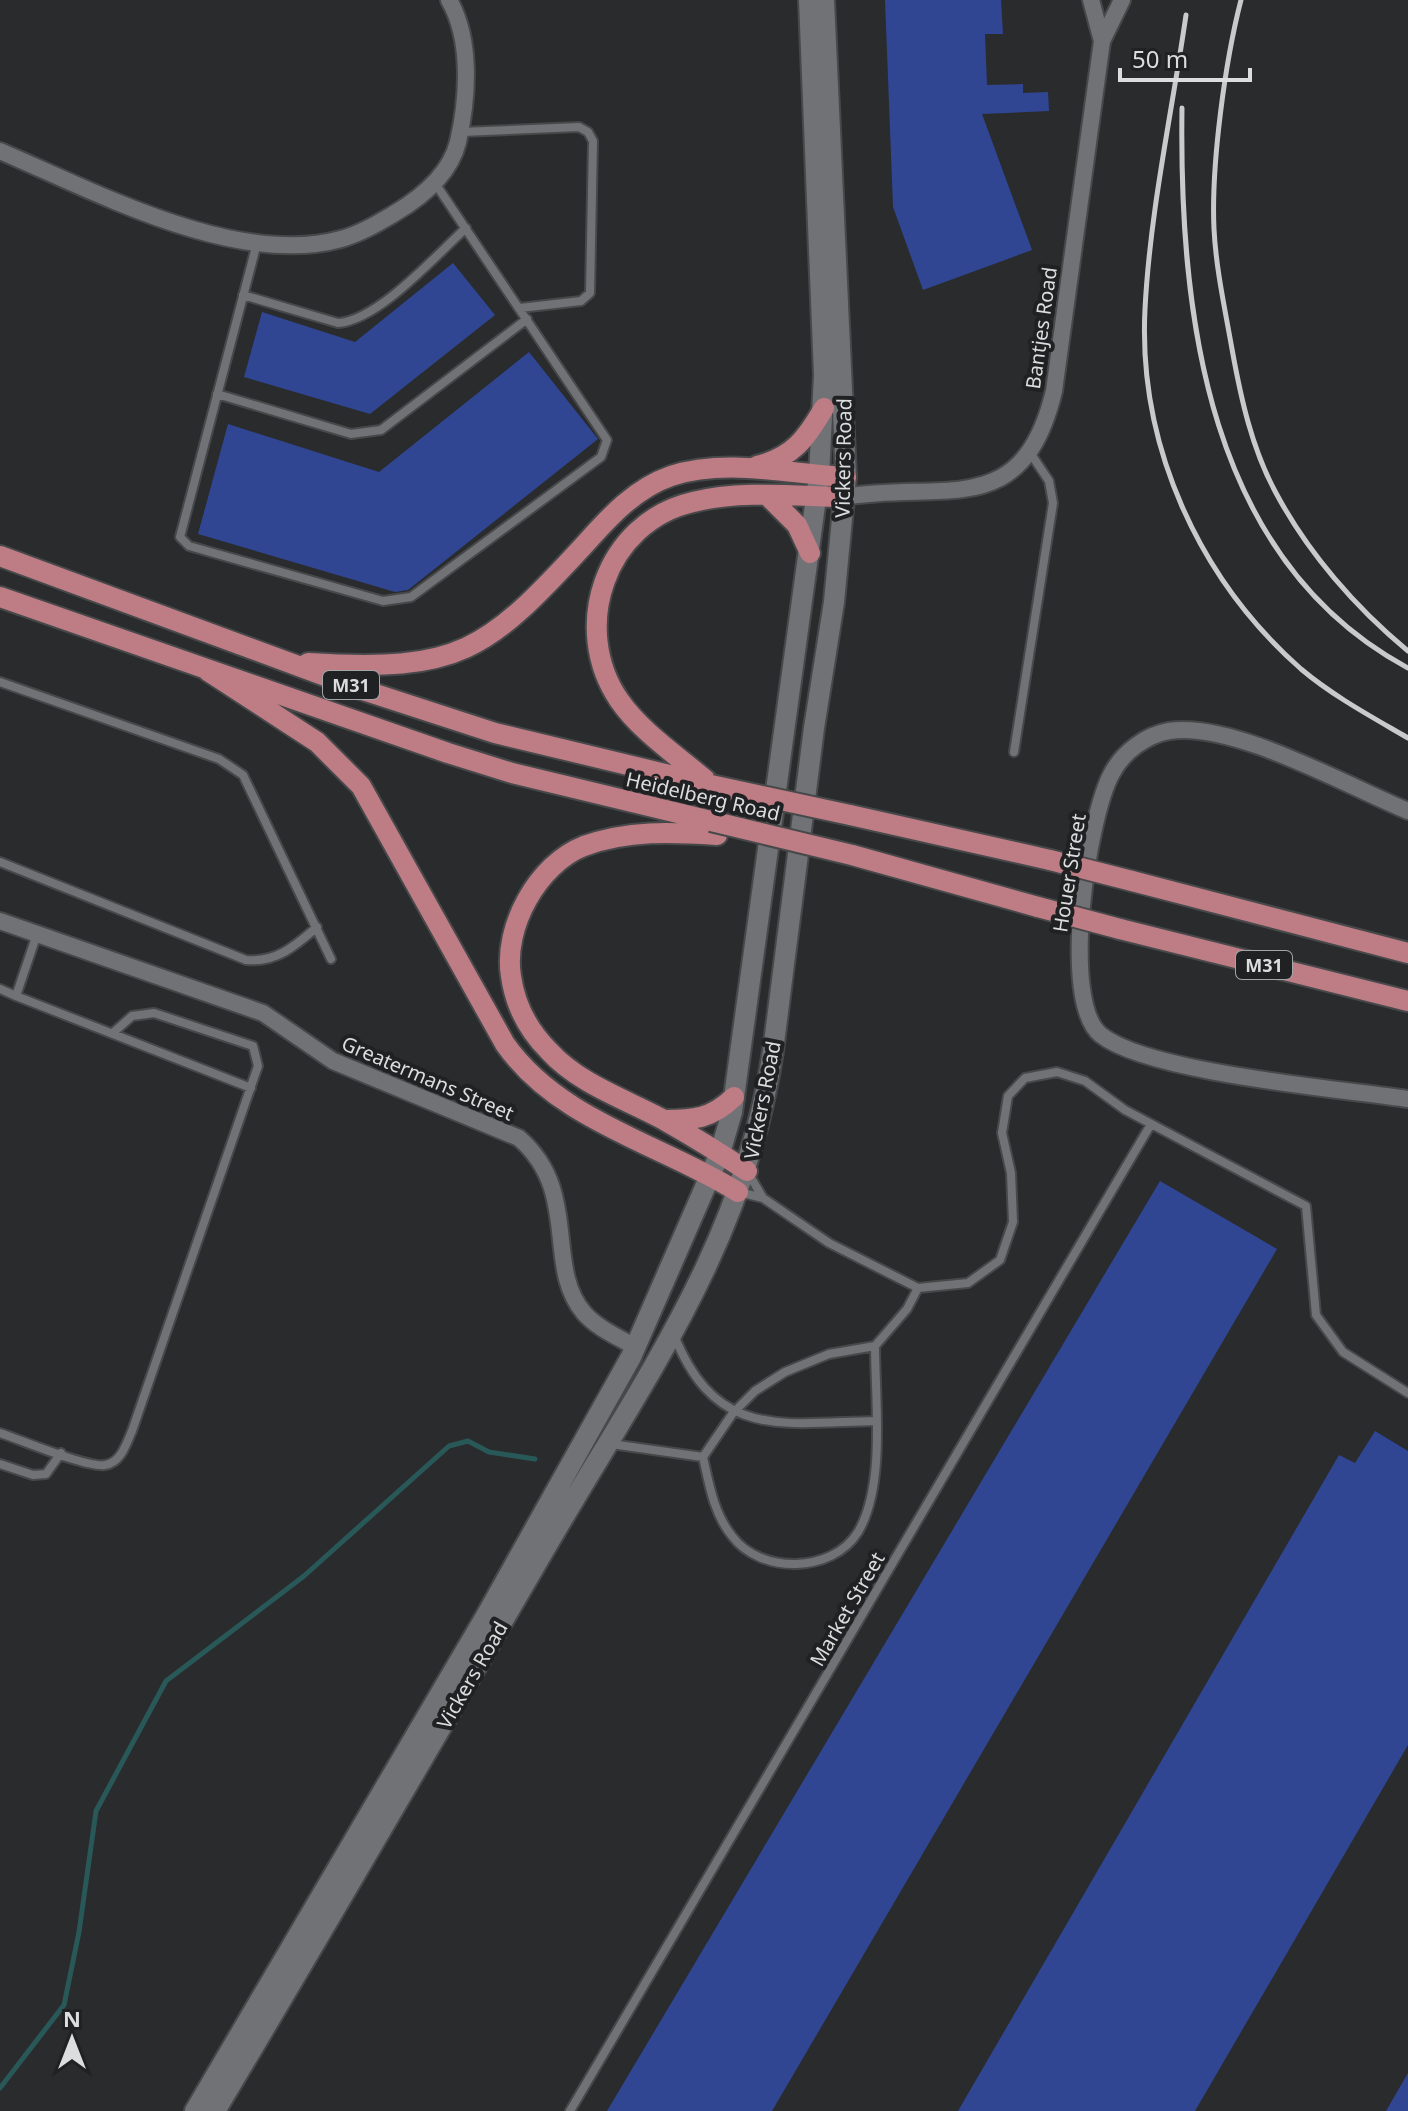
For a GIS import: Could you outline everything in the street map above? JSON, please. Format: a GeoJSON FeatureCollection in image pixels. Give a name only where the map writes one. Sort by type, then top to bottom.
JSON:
{"type":"FeatureCollection","features":[{"type":"Feature","properties":{"kind":"main road","name":"Vickers Road"},"geometry":{"type":"LineString","coordinates":[[195,2111],[559,1489],[635,1347],[720,1153],[734,1097],[818,486],[824,408],[809,0]]}},
{"type":"Feature","properties":{"kind":"main road","name":"Vickers Road"},"geometry":{"type":"LineString","coordinates":[[215,2111],[674,1335],[747,1171],[769,1078],[834,602],[845,487],[844,374],[824,0]]}},
{"type":"Feature","properties":{"kind":"main road"},"geometry":{"type":"LineString","coordinates":[[746,469],[777,461],[799,447],[824,408]]}},
{"type":"Feature","properties":{"kind":"main road"},"geometry":{"type":"LineString","coordinates":[[284,661],[392,666],[423,663],[455,654],[502,628],[625,503],[645,489],[694,469],[746,469],[818,486],[845,487]]}},
{"type":"Feature","properties":{"kind":"main road"},"geometry":{"type":"LineString","coordinates":[[711,785],[649,732],[621,703],[610,686],[596,639],[598,599],[612,561],[624,544],[658,516],[693,501],[769,497],[818,486]]}},
{"type":"Feature","properties":{"kind":"main road"},"geometry":{"type":"LineString","coordinates":[[769,497],[797,525],[810,553]]}},
{"type":"Feature","properties":{"kind":"main road","name":"Heidelberg Road"},"geometry":{"type":"LineString","coordinates":[[0,556],[284,661],[495,733],[711,785],[1050,860],[1408,953]]}},
{"type":"Feature","properties":{"kind":"main road","name":"Heidelberg Road"},"geometry":{"type":"LineString","coordinates":[[0,597],[512,773],[714,828],[852,855],[1120,929],[1408,1001]]}},
{"type":"Feature","properties":{"kind":"main road"},"geometry":{"type":"LineString","coordinates":[[208,671],[308,735],[343,765],[361,786],[505,1044],[530,1075],[580,1110],[710,1174],[738,1192]]}},
{"type":"Feature","properties":{"kind":"main road"},"geometry":{"type":"LineString","coordinates":[[714,828],[629,834],[581,848],[559,861],[541,880],[523,910],[512,942],[513,986],[524,1018],[536,1036],[564,1065],[664,1120],[747,1171]]}},
{"type":"Feature","properties":{"kind":"main road"},"geometry":{"type":"LineString","coordinates":[[1328,933],[1408,942]]}},
{"type":"Feature","properties":{"kind":"main road"},"geometry":{"type":"LineString","coordinates":[[664,1120],[703,1118],[718,1112],[734,1097]]}},
{"type":"Feature","properties":{"kind":"street"},"geometry":{"type":"LineString","coordinates":[[0,151],[191,230],[286,244],[341,239],[395,213],[435,183],[456,148],[460,132],[463,33],[449,0]]}},
{"type":"Feature","properties":{"kind":"street","name":"Bantjes Road"},"geometry":{"type":"LineString","coordinates":[[1091,0],[1102,41]]}},
{"type":"Feature","properties":{"kind":"street","name":"Bantjes Road"},"geometry":{"type":"LineString","coordinates":[[845,487],[877,492],[966,491],[1009,475],[1029,451],[1048,417],[1054,391],[1102,41],[1122,0]]}},
{"type":"Feature","properties":{"kind":"street","name":"Houer Street"},"geometry":{"type":"LineString","coordinates":[[1408,811],[1270,751],[1226,736],[1196,731],[1167,731],[1125,753],[1112,772],[1102,796],[1078,937],[1080,989],[1086,1015],[1098,1033],[1117,1046],[1144,1056],[1241,1075],[1408,1099]]}},
{"type":"Feature","properties":{"kind":"street","name":"Greatermans Street"},"geometry":{"type":"LineString","coordinates":[[0,921],[263,1013],[333,1061],[519,1138],[537,1155],[551,1178],[577,1302],[594,1323],[635,1347]]}},
{"type":"Feature","properties":{"kind":"lane"},"geometry":{"type":"LineString","coordinates":[[460,132],[579,127],[588,132],[593,141],[590,293],[581,301],[520,308]]}},
{"type":"Feature","properties":{"kind":"lane"},"geometry":{"type":"LineString","coordinates":[[257,242],[180,537],[189,546],[383,601],[397,601],[425,589],[601,457],[607,440],[435,183]]}},
{"type":"Feature","properties":{"kind":"lane"},"geometry":{"type":"LineString","coordinates":[[243,295],[338,323],[351,322],[376,308],[466,228]]}},
{"type":"Feature","properties":{"kind":"lane"},"geometry":{"type":"LineString","coordinates":[[217,394],[351,434],[367,434],[381,430],[527,319]]}},
{"type":"Feature","properties":{"kind":"lane"},"geometry":{"type":"LineString","coordinates":[[1014,752],[1053,503],[1049,481],[1029,451]]}},
{"type":"Feature","properties":{"kind":"lane"},"geometry":{"type":"LineString","coordinates":[[0,682],[219,759],[243,775],[331,959]]}},
{"type":"Feature","properties":{"kind":"lane"},"geometry":{"type":"LineString","coordinates":[[0,862],[246,960],[262,962],[275,958],[317,927]]}},
{"type":"Feature","properties":{"kind":"lane"},"geometry":{"type":"LineString","coordinates":[[16,996],[37,934]]}},
{"type":"Feature","properties":{"kind":"lane"},"geometry":{"type":"LineString","coordinates":[[0,989],[251,1088]]}},
{"type":"Feature","properties":{"kind":"lane"},"geometry":{"type":"LineString","coordinates":[[0,1433],[105,1465],[118,1458],[125,1448],[251,1088],[258,1054],[253,1046],[239,1040],[154,1013],[132,1016],[114,1032]]}},
{"type":"Feature","properties":{"kind":"lane"},"geometry":{"type":"LineString","coordinates":[[738,1192],[763,1198],[829,1243],[918,1288],[968,1283],[1000,1260],[1013,1222],[1011,1173],[1002,1133],[1008,1096],[1025,1078],[1057,1072],[1085,1081],[1151,1124],[1306,1206],[1316,1315],[1343,1352],[1407,1391]]}},
{"type":"Feature","properties":{"kind":"lane","name":"Market Street"},"geometry":{"type":"LineString","coordinates":[[570,2111],[1151,1124]]}},
{"type":"Feature","properties":{"kind":"lane"},"geometry":{"type":"LineString","coordinates":[[747,1171],[763,1198]]}},
{"type":"Feature","properties":{"kind":"lane"},"geometry":{"type":"LineString","coordinates":[[875,1346],[871,1497],[857,1533],[835,1555],[807,1563],[772,1562],[747,1554],[730,1535],[712,1497],[703,1457],[733,1413],[755,1391],[785,1372],[829,1354],[875,1346],[907,1309],[918,1288]]}},
{"type":"Feature","properties":{"kind":"lane"},"geometry":{"type":"LineString","coordinates":[[674,1335],[694,1377],[733,1413],[753,1420],[787,1422],[875,1421]]}},
{"type":"Feature","properties":{"kind":"lane"},"geometry":{"type":"LineString","coordinates":[[609,1443],[703,1457]]}},
{"type":"Feature","properties":{"kind":"lane"},"geometry":{"type":"LineString","coordinates":[[0,1464],[40,1476],[46,1474],[61,1453]]}},
{"type":"Feature","properties":{"kind":"building"},"geometry":{"type":"Polygon","coordinates":[[[885,0],[1001,0],[1003,34],[985,34],[987,85],[1023,84],[1023,93],[1048,92],[1049,111],[982,114],[1032,250],[923,290],[893,207],[885,0]]]}},
{"type":"Feature","properties":{"kind":"building"},"geometry":{"type":"Polygon","coordinates":[[[453,263],[495,315],[370,414],[244,377],[262,312],[355,342],[453,263]]]}},
{"type":"Feature","properties":{"kind":"building"},"geometry":{"type":"Polygon","coordinates":[[[529,352],[598,439],[408,590],[395,592],[198,534],[228,424],[379,472],[529,352]]]}},
{"type":"Feature","properties":{"kind":"building"},"geometry":{"type":"Polygon","coordinates":[[[1160,1181],[1277,1249],[772,2111],[607,2111],[1160,1181]]]}},
{"type":"Feature","properties":{"kind":"building"},"geometry":{"type":"Polygon","coordinates":[[[1375,1431],[1408,1451],[1408,1745],[1195,2111],[958,2111],[1339,1455],[1355,1463],[1375,1431]]]}},
{"type":"Feature","properties":{"kind":"building"},"geometry":{"type":"Polygon","coordinates":[[[1408,2073],[1408,2111],[1386,2111],[1408,2073]]]}},
{"type":"Feature","properties":{"kind":"waterway"},"geometry":{"type":"LineString","coordinates":[[0,2088],[64,2005],[79,1932],[96,1811],[166,1681],[304,1576],[449,1446],[468,1441],[489,1452],[535,1459]]}},
{"type":"Feature","properties":{"kind":"railway"},"geometry":{"type":"LineString","coordinates":[[1241,0],[1220,114],[1214,203],[1219,274],[1244,405],[1268,476],[1303,537],[1352,598],[1408,651]]}},
{"type":"Feature","properties":{"kind":"railway"},"geometry":{"type":"LineString","coordinates":[[1186,15],[1156,198],[1145,309],[1146,360],[1152,410],[1164,459],[1182,507],[1205,552],[1233,594],[1265,633],[1313,679],[1408,738]]}},
{"type":"Feature","properties":{"kind":"railway"},"geometry":{"type":"LineString","coordinates":[[1182,108],[1188,267],[1199,347],[1218,425],[1247,498],[1287,564],[1340,621],[1408,668]]}}]}
